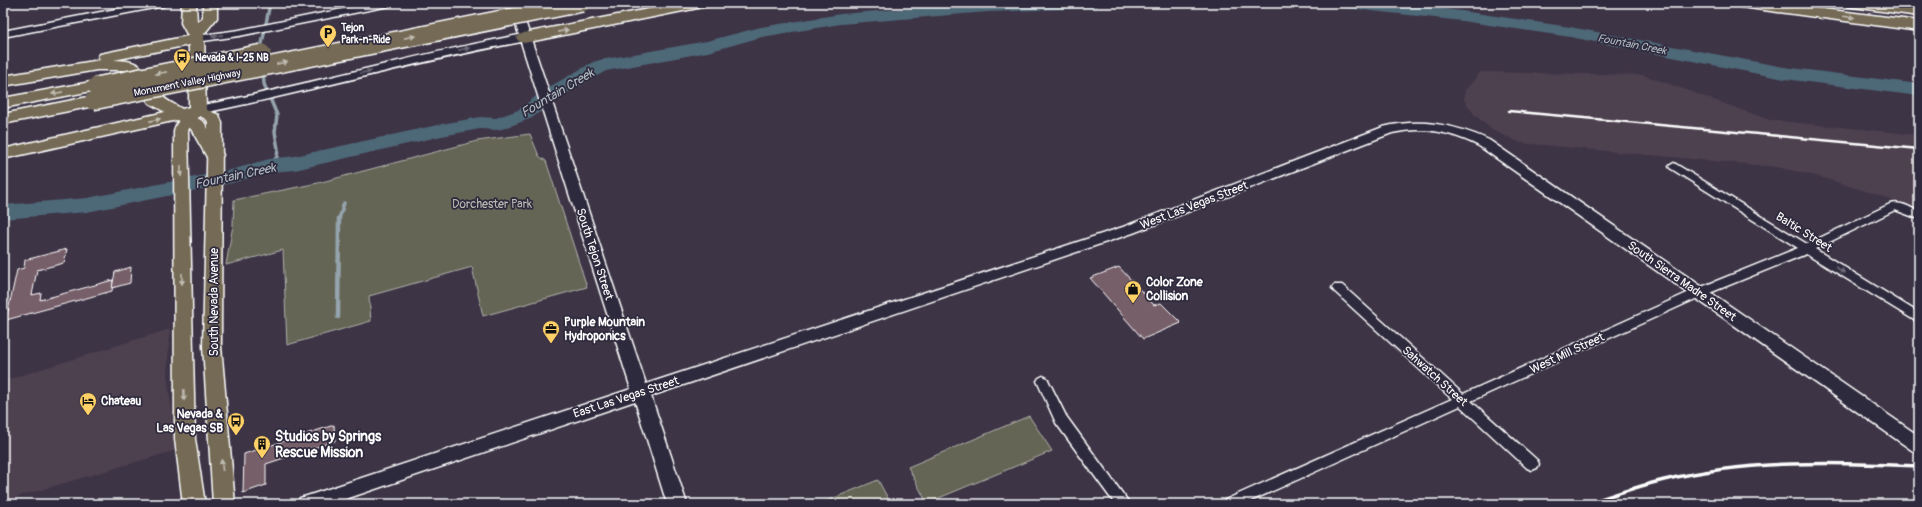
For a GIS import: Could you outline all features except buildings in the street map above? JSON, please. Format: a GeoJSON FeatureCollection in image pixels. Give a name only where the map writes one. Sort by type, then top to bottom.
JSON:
{"type":"FeatureCollection","features":[{"type":"Feature","properties":{"kind":"highway"},"geometry":{"type":"LineString","coordinates":[[189,3],[189,23],[196,36],[194,121],[214,155]]}},
{"type":"Feature","properties":{"kind":"highway"},"geometry":{"type":"LineString","coordinates":[[3,77],[196,36],[210,18],[210,3]]}},
{"type":"Feature","properties":{"kind":"highway","name":"Monument Valley Highway"},"geometry":{"type":"LineString","coordinates":[[3,119],[94,93],[515,3]]}},
{"type":"Feature","properties":{"kind":"highway","name":"Monument Valley Highway"},"geometry":{"type":"LineString","coordinates":[[3,104],[94,93],[582,3]]}},
{"type":"Feature","properties":{"kind":"highway"},"geometry":{"type":"LineString","coordinates":[[524,38],[703,3]]}},
{"type":"Feature","properties":{"kind":"highway"},"geometry":{"type":"LineString","coordinates":[[1741,3],[1919,26]]}},
{"type":"Feature","properties":{"kind":"highway"},"geometry":{"type":"LineString","coordinates":[[1852,3],[1919,12]]}},
{"type":"Feature","properties":{"kind":"highway"},"geometry":{"type":"LineString","coordinates":[[3,81],[73,68],[114,64],[126,65],[136,70],[155,99],[161,104],[194,121]]}},
{"type":"Feature","properties":{"kind":"highway"},"geometry":{"type":"LineString","coordinates":[[3,152],[93,130],[126,119],[147,102],[151,91]]}},
{"type":"Feature","properties":{"kind":"highway"},"geometry":{"type":"LineString","coordinates":[[3,152],[194,121]]}},
{"type":"Feature","properties":{"kind":"main road"},"geometry":{"type":"LineString","coordinates":[[194,121],[183,240],[182,319],[185,438],[194,504]]}},
{"type":"Feature","properties":{"kind":"main road","name":"South Nevada Avenue"},"geometry":{"type":"LineString","coordinates":[[214,155],[212,346],[224,504]]}},
{"type":"Feature","properties":{"kind":"street"},"geometry":{"type":"LineString","coordinates":[[3,34],[164,3]]}},
{"type":"Feature","properties":{"kind":"street"},"geometry":{"type":"LineString","coordinates":[[196,36],[239,33],[389,3]]}},
{"type":"Feature","properties":{"kind":"street","name":"South Tejon Street"},"geometry":{"type":"LineString","coordinates":[[515,3],[524,38],[677,504]]}},
{"type":"Feature","properties":{"kind":"street"},"geometry":{"type":"LineString","coordinates":[[194,121],[234,104],[399,63],[524,38]]}},
{"type":"Feature","properties":{"kind":"street","name":"West Las Vegas Street"},"geometry":{"type":"LineString","coordinates":[[946,290],[1128,230],[1403,125],[1417,124],[1440,127]]}},
{"type":"Feature","properties":{"kind":"street","name":"South Sierra Madre Street"},"geometry":{"type":"LineString","coordinates":[[1440,127],[1469,135],[1484,143],[1919,446]]}},
{"type":"Feature","properties":{"kind":"street","name":"Baltic Street"},"geometry":{"type":"LineString","coordinates":[[1674,166],[1919,319]]}},
{"type":"Feature","properties":{"kind":"street","name":"West Mill Street"},"geometry":{"type":"LineString","coordinates":[[1230,504],[1462,401],[1698,293],[1807,249],[1894,206],[1904,208],[1919,216]]}},
{"type":"Feature","properties":{"kind":"street","name":"Sahwatch Street"},"geometry":{"type":"LineString","coordinates":[[1338,288],[1532,464]]}},
{"type":"Feature","properties":{"kind":"street","name":"East Las Vegas Street"},"geometry":{"type":"LineString","coordinates":[[307,504],[946,290]]}},
{"type":"Feature","properties":{"kind":"street"},"geometry":{"type":"LineString","coordinates":[[1043,381],[1061,419],[1123,504]]}},
{"type":"Feature","properties":{"kind":"shaded area"},"geometry":{"type":"Polygon","coordinates":[[[1481,72],[1644,75],[1770,120],[1919,135],[1919,211],[1878,195],[1820,177],[1777,167],[1521,143],[1492,130],[1474,114],[1464,100],[1465,90],[1481,72]]]}},
{"type":"Feature","properties":{"kind":"shaded area","name":"Chateau"},"geometry":{"type":"Polygon","coordinates":[[[170,329],[167,374],[177,450],[3,501],[3,381],[170,329]]]}},
{"type":"Feature","properties":{"kind":"green space","name":"Dorchester Park"},"geometry":{"type":"Polygon","coordinates":[[[530,134],[539,156],[546,161],[587,287],[483,316],[472,267],[369,296],[371,321],[287,345],[283,250],[226,265],[233,225],[234,200],[318,183],[477,141],[530,134]]]}},
{"type":"Feature","properties":{"kind":"green space"},"geometry":{"type":"Polygon","coordinates":[[[1029,416],[1052,451],[927,503],[908,467],[1029,416]]]}},
{"type":"Feature","properties":{"kind":"green space"},"geometry":{"type":"Polygon","coordinates":[[[878,480],[891,504],[819,504],[878,480]]]}},
{"type":"Feature","properties":{"kind":"waterway"},"geometry":{"type":"LineString","coordinates":[[261,49],[270,3]]}},
{"type":"Feature","properties":{"kind":"waterway","name":"Fountain Creek"},"geometry":{"type":"LineString","coordinates":[[3,212],[87,205],[232,176],[269,166],[295,163],[442,130],[480,123],[498,124],[525,114],[551,94],[600,66],[708,46],[761,32],[841,19],[988,7],[1091,3]]}},
{"type":"Feature","properties":{"kind":"waterway","name":"Fountain Creek"},"geometry":{"type":"LineString","coordinates":[[1345,3],[1462,16],[1570,32],[1784,73],[1919,90]]}},
{"type":"Feature","properties":{"kind":"waterway"},"geometry":{"type":"LineString","coordinates":[[263,70],[264,84],[277,115],[275,132],[278,149],[277,157],[269,166]]}},
{"type":"Feature","properties":{"kind":"waterway"},"geometry":{"type":"LineString","coordinates":[[339,219],[344,203]]}},
{"type":"Feature","properties":{"kind":"waterway"},"geometry":{"type":"LineString","coordinates":[[338,317],[339,218]]}},
{"type":"Feature","properties":{"kind":"railway"},"geometry":{"type":"LineString","coordinates":[[1509,111],[1919,149]]}},
{"type":"Feature","properties":{"kind":"railway"},"geometry":{"type":"LineString","coordinates":[[1586,504],[1654,482],[1695,473],[1727,469],[1823,463],[1919,466]]}},
{"type":"Feature","properties":{"kind":"place","name":"Tejon Park-n-Ride"},"geometry":{"type":"Point","coordinates":[328,48]}},
{"type":"Feature","properties":{"kind":"place","name":"Nevada & I-25 NB"},"geometry":{"type":"Point","coordinates":[182,72]}},
{"type":"Feature","properties":{"kind":"place","name":"Color Zone Collision"},"geometry":{"type":"Point","coordinates":[1133,304]}},
{"type":"Feature","properties":{"kind":"place","name":"Purple Mountain Hydroponics"},"geometry":{"type":"Point","coordinates":[551,344]}},
{"type":"Feature","properties":{"kind":"place","name":"Chateau"},"geometry":{"type":"Point","coordinates":[88,416]}},
{"type":"Feature","properties":{"kind":"place","name":"Nevada & Las Vegas SB"},"geometry":{"type":"Point","coordinates":[236,436]}},
{"type":"Feature","properties":{"kind":"place","name":"Studios by Springs Rescue Mission"},"geometry":{"type":"Point","coordinates":[262,459]}}]}
